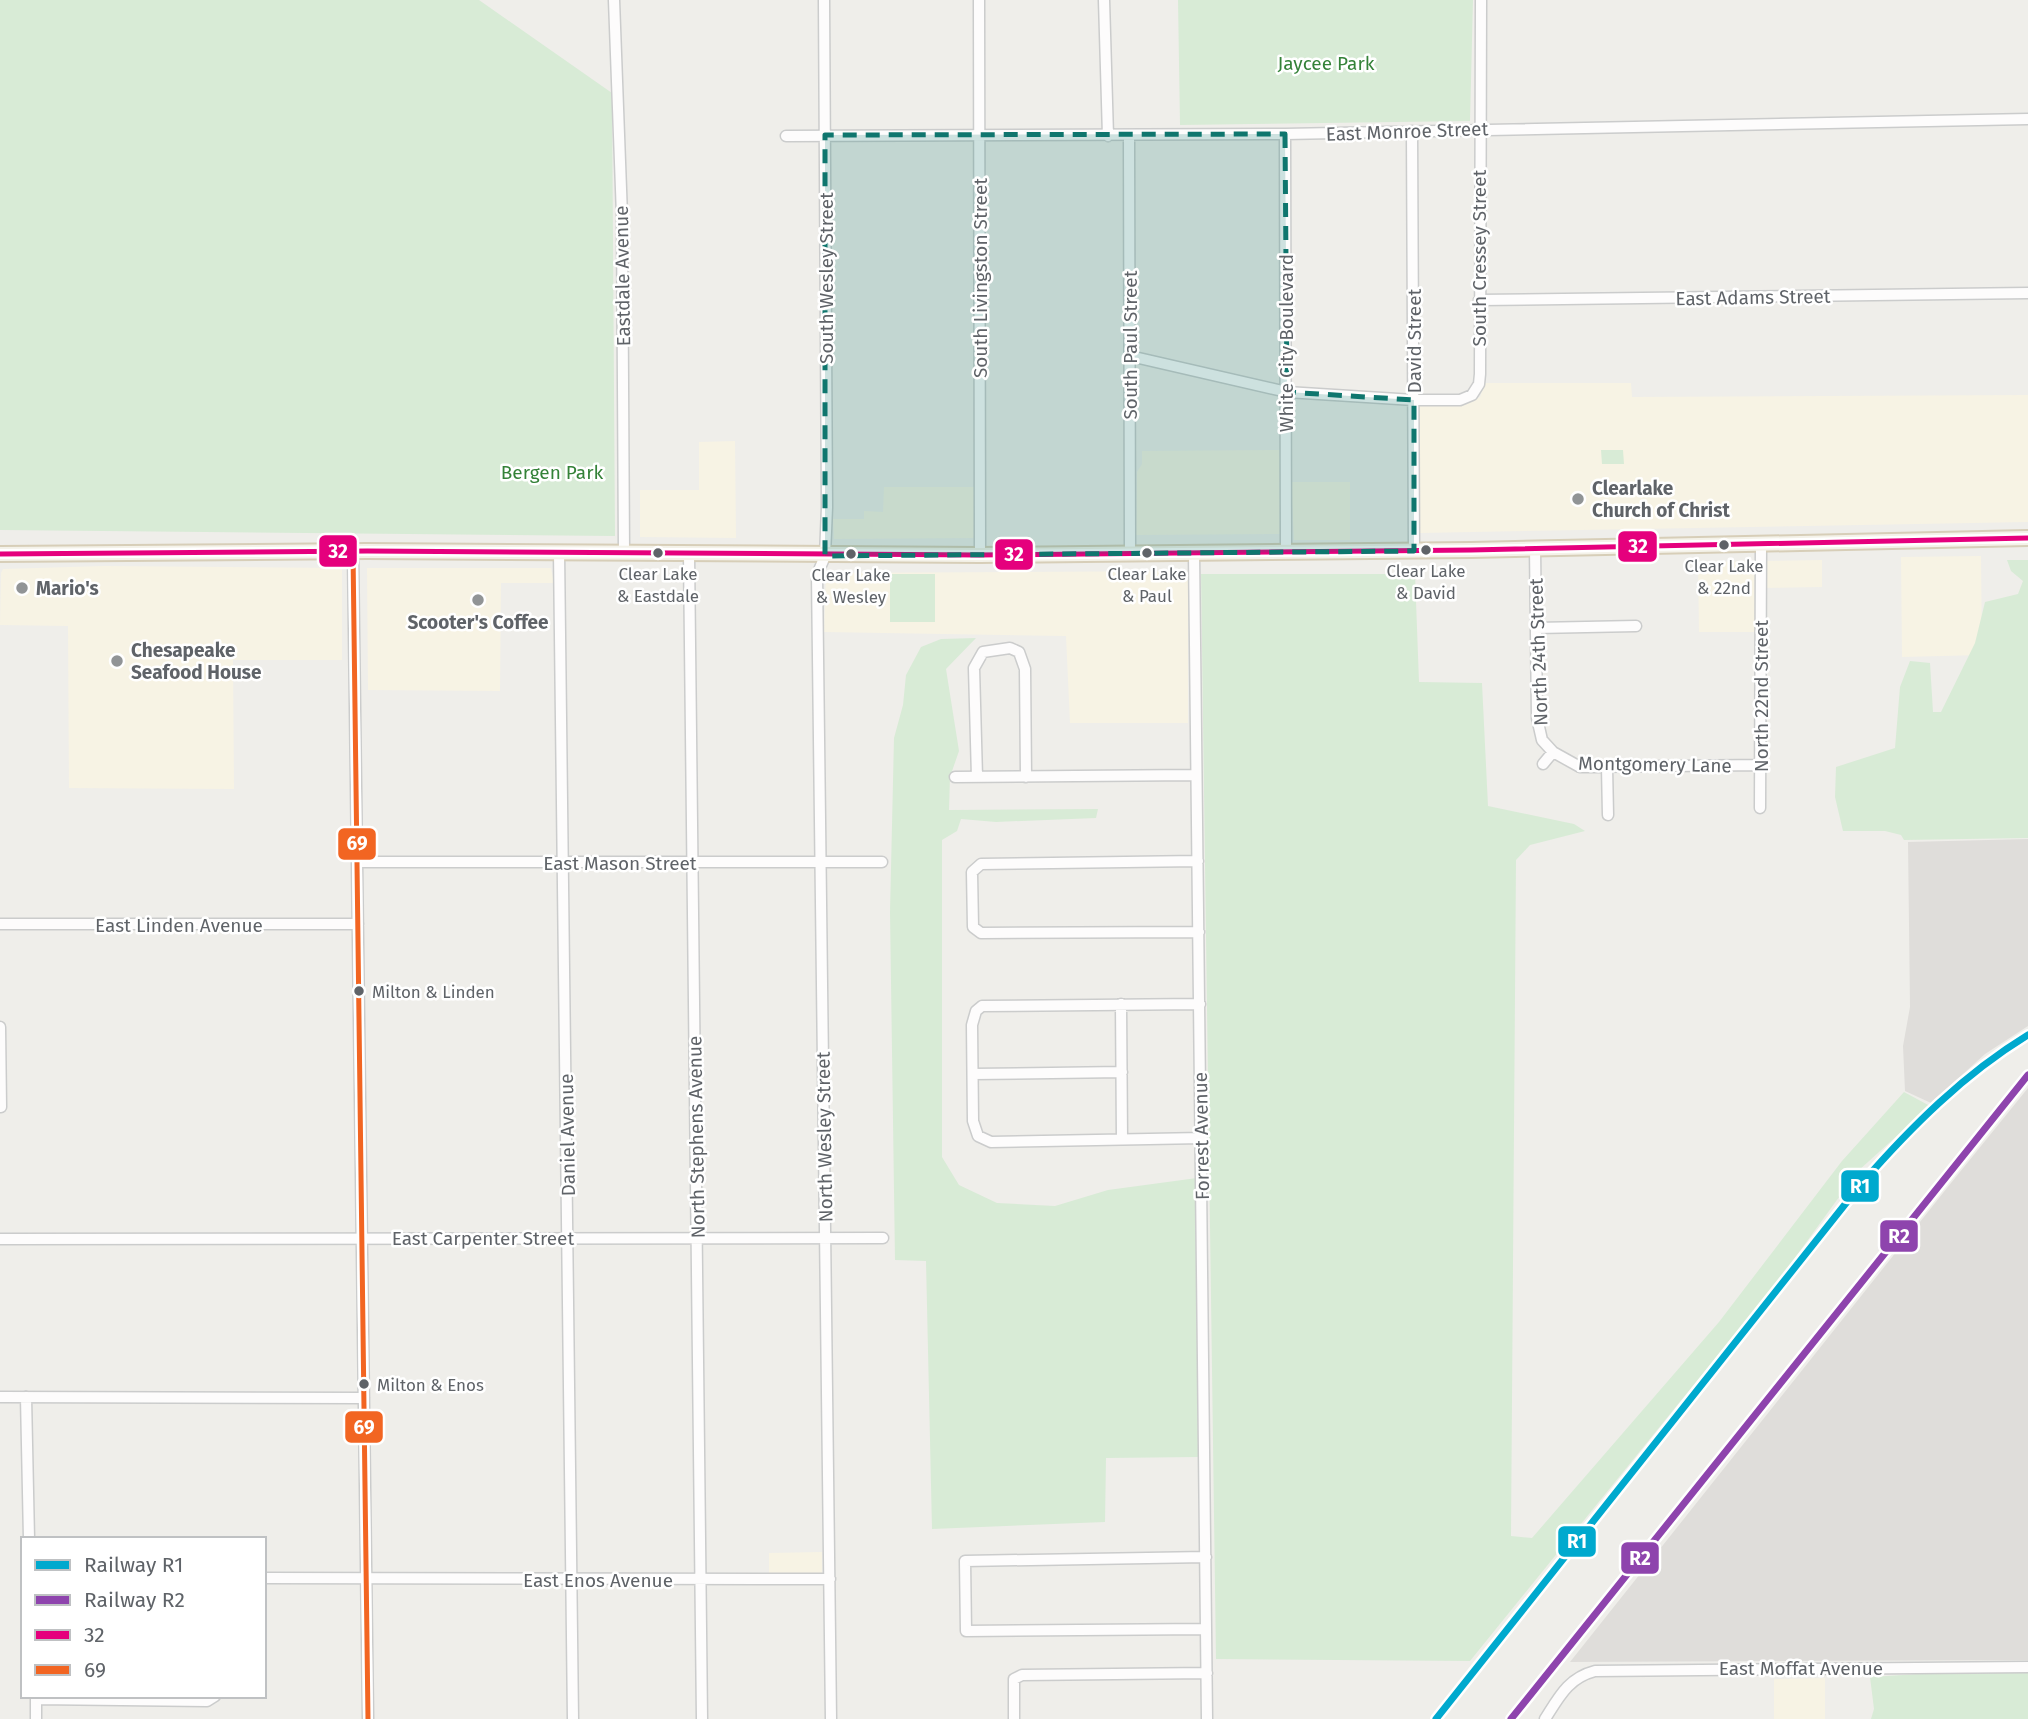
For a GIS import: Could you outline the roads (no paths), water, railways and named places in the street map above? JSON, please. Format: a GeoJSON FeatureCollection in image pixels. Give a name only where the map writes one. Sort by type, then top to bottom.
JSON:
{"type":"FeatureCollection","features":[{"type":"Feature","properties":{"kind":"main road"},"geometry":{"type":"LineString","coordinates":[[0,554],[1130,554],[2028,538]]}},
{"type":"Feature","properties":{"kind":"street","name":"Eastdale Avenue"},"geometry":{"type":"LineString","coordinates":[[614,0],[622,216],[624,553]]}},
{"type":"Feature","properties":{"kind":"street","name":"South Wesley Street"},"geometry":{"type":"LineString","coordinates":[[824,0],[825,556]]}},
{"type":"Feature","properties":{"kind":"street","name":"South Livingston Street"},"geometry":{"type":"LineString","coordinates":[[979,0],[980,555]]}},
{"type":"Feature","properties":{"kind":"street"},"geometry":{"type":"LineString","coordinates":[[1104,0],[1108,136]]}},
{"type":"Feature","properties":{"kind":"street","name":"South Cressey Street"},"geometry":{"type":"LineString","coordinates":[[1414,400],[1460,400],[1477,390],[1480,374],[1481,0]]}},
{"type":"Feature","properties":{"kind":"street","name":"East Monroe Street"},"geometry":{"type":"LineString","coordinates":[[786,136],[1285,134],[2028,119]]}},
{"type":"Feature","properties":{"kind":"street","name":"David Street"},"geometry":{"type":"LineString","coordinates":[[1412,131],[1414,551]]}},
{"type":"Feature","properties":{"kind":"street","name":"White City Boulevard"},"geometry":{"type":"LineString","coordinates":[[1285,134],[1286,552]]}},
{"type":"Feature","properties":{"kind":"street","name":"South Paul Street"},"geometry":{"type":"LineString","coordinates":[[1129,136],[1130,554]]}},
{"type":"Feature","properties":{"kind":"street","name":"East Adams Street"},"geometry":{"type":"LineString","coordinates":[[1479,300],[2028,293]]}},
{"type":"Feature","properties":{"kind":"street"},"geometry":{"type":"LineString","coordinates":[[1130,356],[1287,392],[1414,400]]}},
{"type":"Feature","properties":{"kind":"street","name":"North 22nd Street"},"geometry":{"type":"LineString","coordinates":[[1760,808],[1762,543]]}},
{"type":"Feature","properties":{"kind":"street","name":"North 24th Street"},"geometry":{"type":"LineString","coordinates":[[1535,548],[1539,729],[1542,740],[1552,752]]}},
{"type":"Feature","properties":{"kind":"street"},"geometry":{"type":"LineString","coordinates":[[353,552],[368,1719]]}},
{"type":"Feature","properties":{"kind":"street","name":"Daniel Avenue"},"geometry":{"type":"LineString","coordinates":[[559,552],[573,1719]]}},
{"type":"Feature","properties":{"kind":"street","name":"Forrest Avenue"},"geometry":{"type":"LineString","coordinates":[[1194,553],[1207,1719]]}},
{"type":"Feature","properties":{"kind":"street","name":"North Stephens Avenue"},"geometry":{"type":"LineString","coordinates":[[689,555],[702,1719]]}},
{"type":"Feature","properties":{"kind":"street","name":"North Wesley Street"},"geometry":{"type":"LineString","coordinates":[[825,556],[817,575],[831,1719]]}},
{"type":"Feature","properties":{"kind":"street"},"geometry":{"type":"LineString","coordinates":[[1536,628],[1636,626]]}},
{"type":"Feature","properties":{"kind":"street"},"geometry":{"type":"LineString","coordinates":[[976,777],[974,668],[983,652],[1010,648],[1019,652],[1024,669],[1026,777]]}},
{"type":"Feature","properties":{"kind":"street"},"geometry":{"type":"LineString","coordinates":[[1543,764],[1552,752]]}},
{"type":"Feature","properties":{"kind":"street","name":"Montgomery Lane"},"geometry":{"type":"LineString","coordinates":[[1552,752],[1580,768],[1761,765]]}},
{"type":"Feature","properties":{"kind":"street"},"geometry":{"type":"LineString","coordinates":[[1607,767],[1608,815]]}},
{"type":"Feature","properties":{"kind":"street"},"geometry":{"type":"LineString","coordinates":[[956,778],[1195,775]]}},
{"type":"Feature","properties":{"kind":"street","name":"East Mason Street"},"geometry":{"type":"LineString","coordinates":[[358,862],[881,862]]}},
{"type":"Feature","properties":{"kind":"street"},"geometry":{"type":"LineString","coordinates":[[1198,862],[981,864],[972,872],[973,927],[981,933],[1199,932]]}},
{"type":"Feature","properties":{"kind":"street","name":"East Linden Avenue"},"geometry":{"type":"LineString","coordinates":[[0,923],[358,925]]}},
{"type":"Feature","properties":{"kind":"street"},"geometry":{"type":"LineString","coordinates":[[1121,1004],[1122,1139]]}},
{"type":"Feature","properties":{"kind":"street"},"geometry":{"type":"LineString","coordinates":[[1200,1004],[982,1006],[973,1017],[973,1074],[974,1129],[983,1140],[1202,1138]]}},
{"type":"Feature","properties":{"kind":"street"},"geometry":{"type":"LineString","coordinates":[[0,1027],[1,1107]]}},
{"type":"Feature","properties":{"kind":"street"},"geometry":{"type":"LineString","coordinates":[[973,1074],[1122,1072]]}},
{"type":"Feature","properties":{"kind":"street","name":"East Carpenter Street"},"geometry":{"type":"LineString","coordinates":[[0,1238],[883,1238]]}},
{"type":"Feature","properties":{"kind":"street"},"geometry":{"type":"LineString","coordinates":[[0,1397],[364,1398]]}},
{"type":"Feature","properties":{"kind":"street"},"geometry":{"type":"LineString","coordinates":[[26,1397],[29,1537]]}},
{"type":"Feature","properties":{"kind":"street"},"geometry":{"type":"LineString","coordinates":[[1206,1557],[965,1561],[966,1631],[1206,1629]]}},
{"type":"Feature","properties":{"kind":"street","name":"East Enos Avenue"},"geometry":{"type":"LineString","coordinates":[[266,1578],[831,1579]]}},
{"type":"Feature","properties":{"kind":"street","name":"East Moffat Avenue"},"geometry":{"type":"LineString","coordinates":[[1545,1719],[1566,1686],[1595,1671],[2028,1667]]}},
{"type":"Feature","properties":{"kind":"street"},"geometry":{"type":"LineString","coordinates":[[1014,1719],[1013,1679],[1022,1675],[1207,1673]]}},
{"type":"Feature","properties":{"kind":"street"},"geometry":{"type":"LineString","coordinates":[[36,1719],[36,1698],[207,1701],[212,1698]]}},
{"type":"Feature","properties":{"kind":"rail line","name":"R1"},"geometry":{"type":"LineString","coordinates":[[1436,1719],[1862,1183],[1960,1084],[2028,1035]]}},
{"type":"Feature","properties":{"kind":"rail line","name":"R2"},"geometry":{"type":"LineString","coordinates":[[1511,1719],[2028,1075]]}},
{"type":"Feature","properties":{"kind":"place","name":"Clearlake Church of Christ"},"geometry":{"type":"Point","coordinates":[1578,499]}},
{"type":"Feature","properties":{"kind":"place","name":"Clear Lake & 22nd"},"geometry":{"type":"Point","coordinates":[1724,545]}},
{"type":"Feature","properties":{"kind":"place","name":"Clear Lake & David"},"geometry":{"type":"Point","coordinates":[1426,550]}},
{"type":"Feature","properties":{"kind":"place","name":"Clear Lake & Eastdale"},"geometry":{"type":"Point","coordinates":[658,553]}},
{"type":"Feature","properties":{"kind":"place","name":"Clear Lake & Paul"},"geometry":{"type":"Point","coordinates":[1147,553]}},
{"type":"Feature","properties":{"kind":"place","name":"Clear Lake & Wesley"},"geometry":{"type":"Point","coordinates":[851,554]}},
{"type":"Feature","properties":{"kind":"place","name":"Mario's"},"geometry":{"type":"Point","coordinates":[22,588]}},
{"type":"Feature","properties":{"kind":"place","name":"Scooter's Coffee"},"geometry":{"type":"Point","coordinates":[478,600]}},
{"type":"Feature","properties":{"kind":"place","name":"Chesapeake Seafood House"},"geometry":{"type":"Point","coordinates":[117,661]}},
{"type":"Feature","properties":{"kind":"place","name":"Milton & Linden"},"geometry":{"type":"Point","coordinates":[359,991]}},
{"type":"Feature","properties":{"kind":"place","name":"Milton & Enos"},"geometry":{"type":"Point","coordinates":[364,1384]}},
{"type":"Feature","properties":{"kind":"park label","name":"Jaycee Park"},"geometry":{"type":"Point","coordinates":[1326,63]}},
{"type":"Feature","properties":{"kind":"park label","name":"Bergen Park"},"geometry":{"type":"Point","coordinates":[552,472]}}]}
